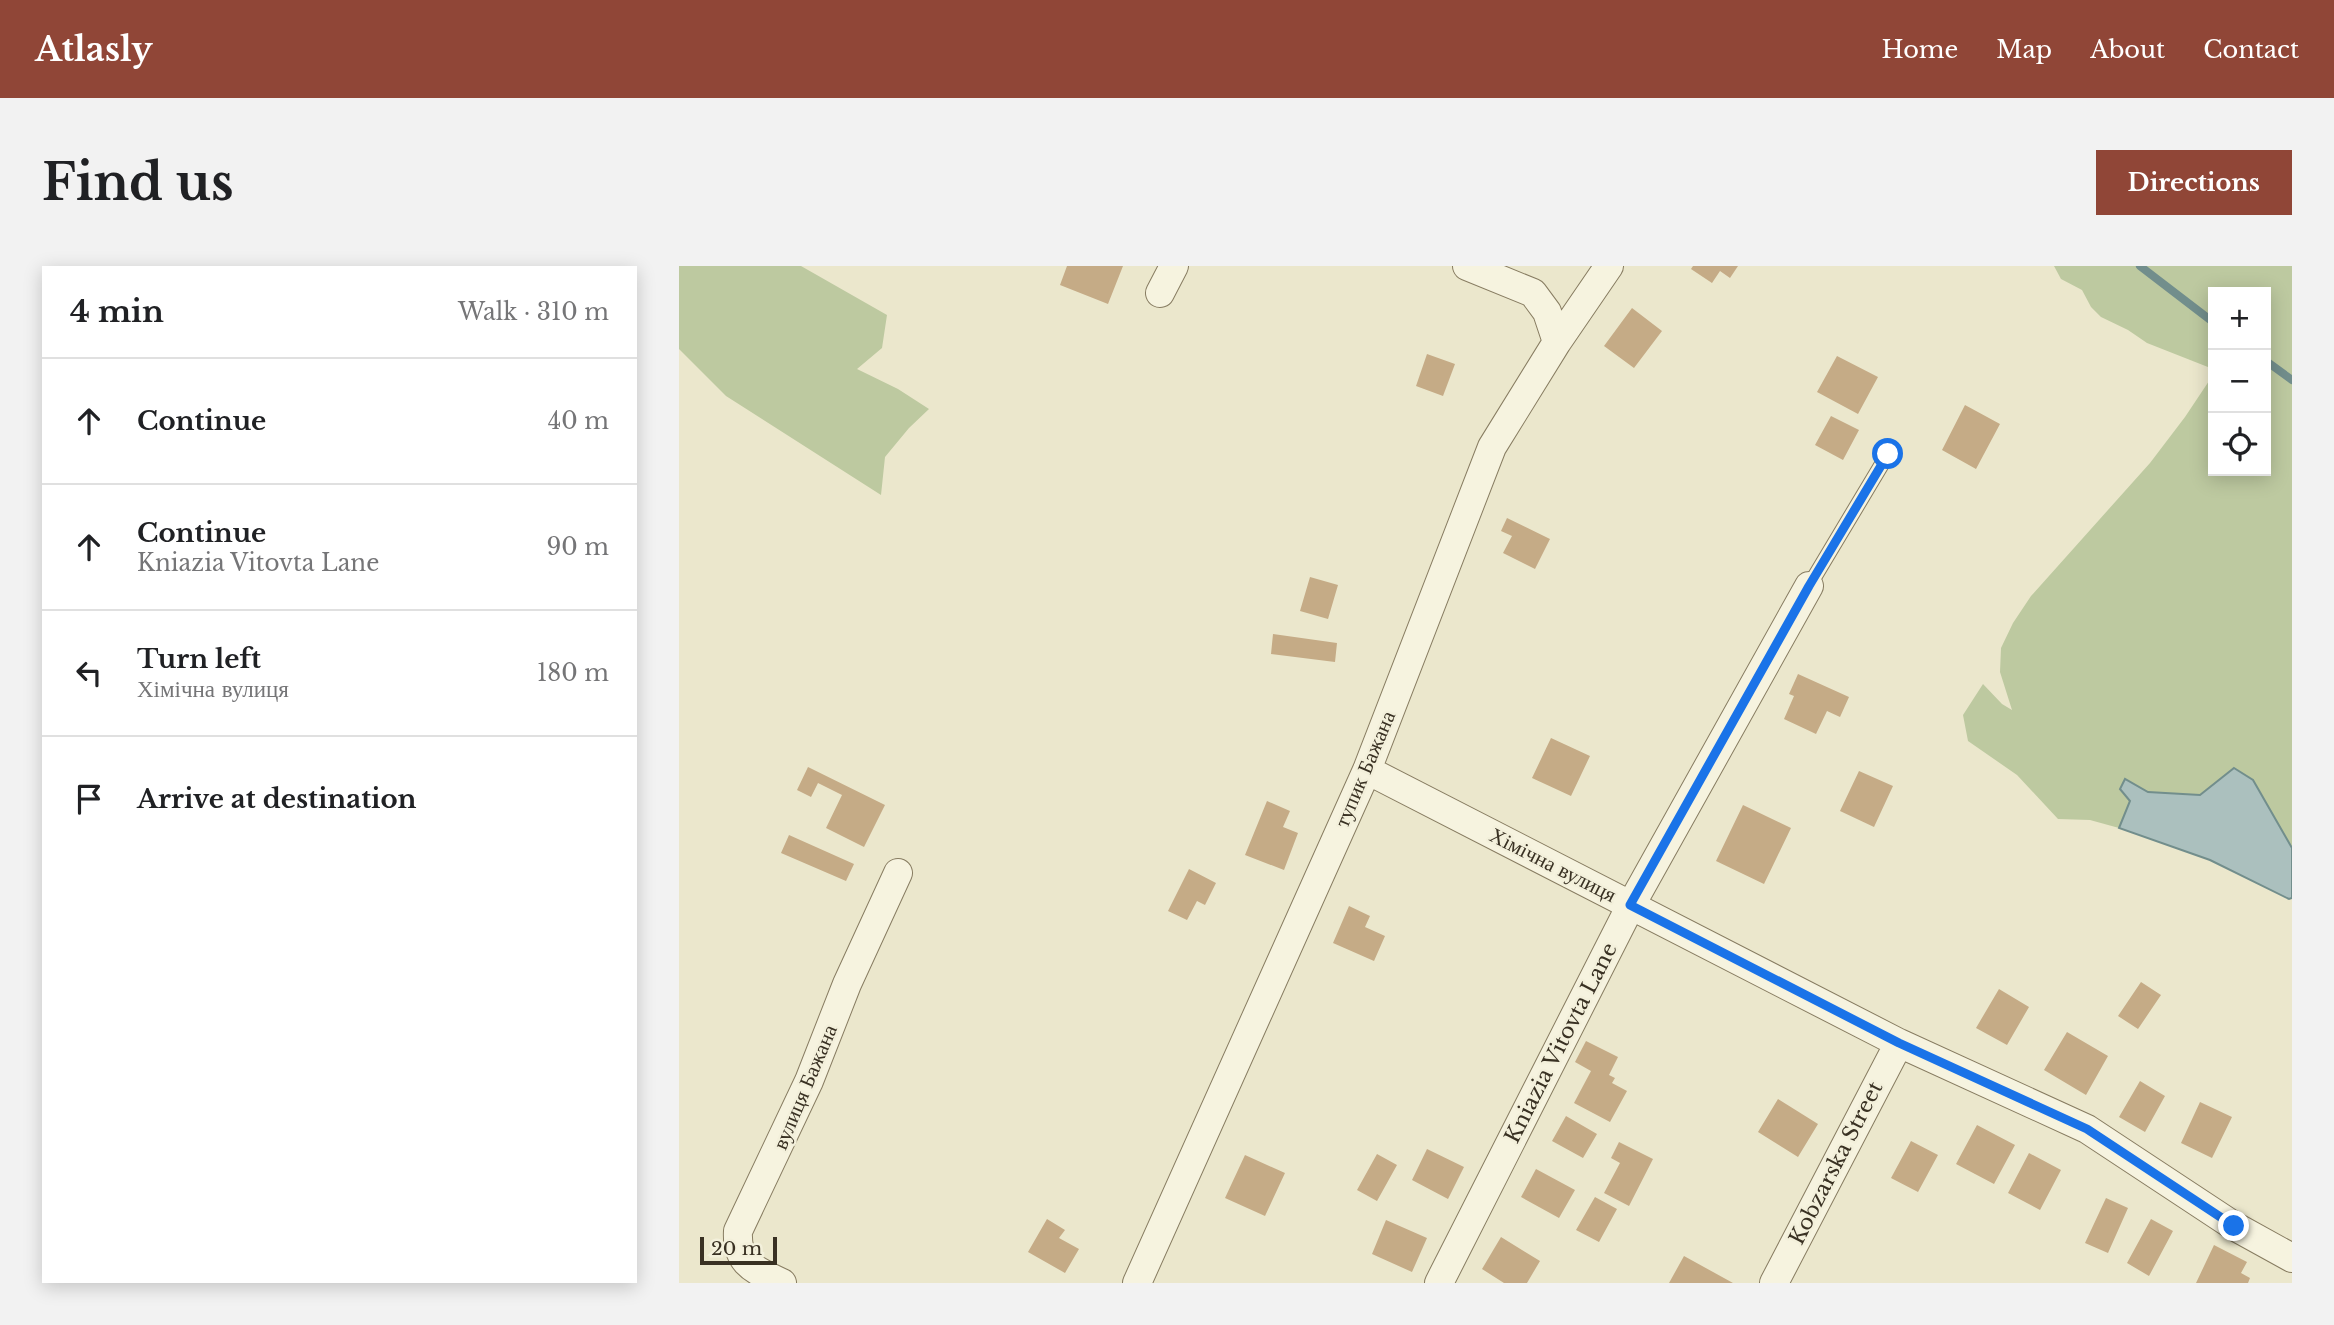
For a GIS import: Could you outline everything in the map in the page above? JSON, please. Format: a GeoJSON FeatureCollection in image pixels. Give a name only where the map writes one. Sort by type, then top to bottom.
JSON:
{"type":"FeatureCollection","features":[{"type":"Feature","properties":{"kind":"street"},"geometry":{"type":"LineString","coordinates":[[1160,293],[1174,266]]}},
{"type":"Feature","properties":{"kind":"street"},"geometry":{"type":"LineString","coordinates":[[1467,266],[1534,293],[1547,312],[1557,342]]}},
{"type":"Feature","properties":{"kind":"street","name":"тупик Бажана"},"geometry":{"type":"LineString","coordinates":[[1137,1283],[1367,770],[1492,447],[1557,342],[1609,266]]}},
{"type":"Feature","properties":{"kind":"street","name":"Kniazia Vitovta Lane"},"geometry":{"type":"LineString","coordinates":[[1439,1283],[1630,905],[1809,586]]}},
{"type":"Feature","properties":{"kind":"street","name":"Хімічна вулиця"},"geometry":{"type":"LineString","coordinates":[[1367,770],[1899,1043],[2087,1129],[2234,1226],[2292,1258]]}},
{"type":"Feature","properties":{"kind":"street","name":"вулиця Бажана"},"geometry":{"type":"LineString","coordinates":[[782,1283],[752,1268],[741,1255],[737,1244],[738,1231],[809,1081],[847,984],[898,873]]}},
{"type":"Feature","properties":{"kind":"street","name":"Kobzarska Street"},"geometry":{"type":"LineString","coordinates":[[1774,1283],[1899,1043]]}},
{"type":"Feature","properties":{"kind":"lane"},"geometry":{"type":"LineString","coordinates":[[1809,586],[1888,454]]}},
{"type":"Feature","properties":{"kind":"green space"},"geometry":{"type":"Polygon","coordinates":[[[679,266],[801,266],[887,315],[882,348],[857,369],[898,389],[929,409],[885,457],[881,495],[726,396],[679,349],[679,266]]]}},
{"type":"Feature","properties":{"kind":"green space"},"geometry":{"type":"Polygon","coordinates":[[[2054,266],[2292,266],[2292,848],[2253,780],[2234,768],[2200,795],[2148,792],[2131,801],[2119,828],[2090,820],[2058,819],[2017,775],[1968,741],[1963,715],[1983,684],[2002,704],[2012,710],[2000,672],[2001,648],[2031,596],[2150,463],[2208,382],[2208,476],[2271,476],[2271,287],[2208,287],[2208,367],[2147,343],[2101,317],[2091,307],[2082,290],[2061,279],[2054,266]]]}},
{"type":"Feature","properties":{"kind":"shaded area"},"geometry":{"type":"Polygon","coordinates":[[[2234,768],[2253,780],[2292,848],[2292,898],[2289,899],[2210,860],[2119,828],[2130,801],[2120,789],[2125,779],[2148,792],[2200,795],[2234,768]]]}},
{"type":"Feature","properties":{"kind":"building"},"geometry":{"type":"Polygon","coordinates":[[[1067,266],[1123,266],[1108,304],[1060,285],[1067,266]]]}},
{"type":"Feature","properties":{"kind":"building"},"geometry":{"type":"Polygon","coordinates":[[[1693,266],[1738,266],[1730,278],[1720,271],[1712,283],[1691,269],[1693,266]]]}},
{"type":"Feature","properties":{"kind":"building"},"geometry":{"type":"Polygon","coordinates":[[[1632,308],[1662,331],[1634,368],[1604,346],[1632,308]]]}},
{"type":"Feature","properties":{"kind":"building"},"geometry":{"type":"Polygon","coordinates":[[[1427,354],[1455,364],[1443,396],[1416,386],[1427,354]]]}},
{"type":"Feature","properties":{"kind":"building"},"geometry":{"type":"Polygon","coordinates":[[[1837,356],[1878,377],[1858,414],[1817,392],[1837,356]]]}},
{"type":"Feature","properties":{"kind":"building"},"geometry":{"type":"Polygon","coordinates":[[[1965,405],[2000,424],[1976,469],[1942,450],[1965,405]]]}},
{"type":"Feature","properties":{"kind":"building"},"geometry":{"type":"Polygon","coordinates":[[[1831,416],[1859,430],[1843,460],[1815,445],[1831,416]]]}},
{"type":"Feature","properties":{"kind":"building"},"geometry":{"type":"Polygon","coordinates":[[[1507,518],[1550,539],[1535,569],[1503,553],[1512,536],[1501,531],[1507,518]]]}},
{"type":"Feature","properties":{"kind":"building"},"geometry":{"type":"Polygon","coordinates":[[[1310,577],[1338,585],[1328,619],[1300,611],[1310,577]]]}},
{"type":"Feature","properties":{"kind":"building"},"geometry":{"type":"Polygon","coordinates":[[[1273,634],[1337,643],[1335,662],[1271,654],[1273,634]]]}},
{"type":"Feature","properties":{"kind":"building"},"geometry":{"type":"Polygon","coordinates":[[[1798,674],[1849,697],[1840,717],[1827,711],[1816,734],[1784,719],[1794,696],[1789,694],[1798,674]]]}},
{"type":"Feature","properties":{"kind":"building"},"geometry":{"type":"Polygon","coordinates":[[[1551,738],[1590,756],[1571,796],[1532,778],[1551,738]]]}},
{"type":"Feature","properties":{"kind":"building"},"geometry":{"type":"Polygon","coordinates":[[[808,767],[885,805],[864,847],[826,828],[842,795],[818,783],[811,797],[797,790],[808,767]]]}},
{"type":"Feature","properties":{"kind":"building"},"geometry":{"type":"Polygon","coordinates":[[[1859,771],[1893,786],[1874,827],[1840,811],[1859,771]]]}},
{"type":"Feature","properties":{"kind":"building"},"geometry":{"type":"Polygon","coordinates":[[[1267,801],[1290,811],[1283,827],[1298,833],[1284,870],[1245,855],[1267,801]]]}},
{"type":"Feature","properties":{"kind":"building"},"geometry":{"type":"Polygon","coordinates":[[[1743,805],[1791,828],[1764,884],[1716,861],[1743,805]]]}},
{"type":"Feature","properties":{"kind":"building"},"geometry":{"type":"Polygon","coordinates":[[[789,835],[854,864],[846,881],[781,853],[789,835]]]}},
{"type":"Feature","properties":{"kind":"building"},"geometry":{"type":"Polygon","coordinates":[[[1189,869],[1216,883],[1205,905],[1197,901],[1187,920],[1168,911],[1189,869]]]}},
{"type":"Feature","properties":{"kind":"building"},"geometry":{"type":"Polygon","coordinates":[[[1349,906],[1370,916],[1365,927],[1385,936],[1374,961],[1333,943],[1349,906]]]}},
{"type":"Feature","properties":{"kind":"building"},"geometry":{"type":"Polygon","coordinates":[[[2141,982],[2161,995],[2138,1029],[2118,1016],[2141,982]]]}},
{"type":"Feature","properties":{"kind":"building"},"geometry":{"type":"Polygon","coordinates":[[[1999,989],[2029,1007],[2007,1045],[1976,1028],[1999,989]]]}},
{"type":"Feature","properties":{"kind":"building"},"geometry":{"type":"Polygon","coordinates":[[[2067,1032],[2108,1056],[2086,1095],[2044,1070],[2067,1032]]]}},
{"type":"Feature","properties":{"kind":"building"},"geometry":{"type":"Polygon","coordinates":[[[1586,1041],[1618,1057],[1609,1075],[1615,1078],[1612,1083],[1627,1091],[1610,1122],[1574,1103],[1591,1071],[1575,1062],[1586,1041]]]}},
{"type":"Feature","properties":{"kind":"building"},"geometry":{"type":"Polygon","coordinates":[[[2140,1081],[2165,1096],[2145,1132],[2119,1117],[2140,1081]]]}},
{"type":"Feature","properties":{"kind":"building"},"geometry":{"type":"Polygon","coordinates":[[[1778,1099],[1818,1124],[1798,1157],[1758,1132],[1778,1099]]]}},
{"type":"Feature","properties":{"kind":"building"},"geometry":{"type":"Polygon","coordinates":[[[2200,1102],[2232,1117],[2212,1158],[2181,1143],[2200,1102]]]}},
{"type":"Feature","properties":{"kind":"building"},"geometry":{"type":"Polygon","coordinates":[[[1566,1116],[1597,1134],[1583,1158],[1552,1141],[1566,1116]]]}},
{"type":"Feature","properties":{"kind":"building"},"geometry":{"type":"Polygon","coordinates":[[[1977,1125],[2015,1145],[1994,1184],[1956,1164],[1977,1125]]]}},
{"type":"Feature","properties":{"kind":"building"},"geometry":{"type":"Polygon","coordinates":[[[1911,1141],[1938,1155],[1918,1192],[1891,1178],[1911,1141]]]}},
{"type":"Feature","properties":{"kind":"building"},"geometry":{"type":"Polygon","coordinates":[[[1619,1142],[1653,1159],[1629,1206],[1604,1193],[1620,1163],[1611,1158],[1619,1142]]]}},
{"type":"Feature","properties":{"kind":"building"},"geometry":{"type":"Polygon","coordinates":[[[1427,1149],[1464,1167],[1448,1199],[1412,1180],[1427,1149]]]}},
{"type":"Feature","properties":{"kind":"building"},"geometry":{"type":"Polygon","coordinates":[[[2029,1153],[2061,1170],[2040,1210],[2008,1193],[2029,1153]]]}},
{"type":"Feature","properties":{"kind":"building"},"geometry":{"type":"Polygon","coordinates":[[[1377,1154],[1397,1165],[1377,1201],[1357,1190],[1377,1154]]]}},
{"type":"Feature","properties":{"kind":"building"},"geometry":{"type":"Polygon","coordinates":[[[1245,1155],[1285,1173],[1265,1216],[1225,1198],[1245,1155]]]}},
{"type":"Feature","properties":{"kind":"building"},"geometry":{"type":"Polygon","coordinates":[[[1536,1169],[1575,1190],[1559,1218],[1521,1197],[1536,1169]]]}},
{"type":"Feature","properties":{"kind":"building"},"geometry":{"type":"Polygon","coordinates":[[[1595,1197],[1617,1209],[1599,1242],[1576,1230],[1595,1197]]]}},
{"type":"Feature","properties":{"kind":"building"},"geometry":{"type":"Polygon","coordinates":[[[2106,1198],[2128,1208],[2108,1253],[2085,1243],[2106,1198]]]}},
{"type":"Feature","properties":{"kind":"building"},"geometry":{"type":"Polygon","coordinates":[[[1047,1219],[1065,1230],[1059,1238],[1079,1249],[1065,1273],[1028,1252],[1047,1219]]]}},
{"type":"Feature","properties":{"kind":"building"},"geometry":{"type":"Polygon","coordinates":[[[2151,1219],[2173,1231],[2149,1276],[2127,1263],[2151,1219]]]}},
{"type":"Feature","properties":{"kind":"building"},"geometry":{"type":"Polygon","coordinates":[[[1386,1220],[1427,1238],[1412,1272],[1372,1254],[1386,1220]]]}},
{"type":"Feature","properties":{"kind":"building"},"geometry":{"type":"Polygon","coordinates":[[[1501,1237],[1540,1261],[1527,1283],[1504,1283],[1482,1269],[1501,1237]]]}},
{"type":"Feature","properties":{"kind":"building"},"geometry":{"type":"Polygon","coordinates":[[[2214,1245],[2247,1262],[2241,1273],[2250,1278],[2248,1283],[2196,1283],[2214,1245]]]}},
{"type":"Feature","properties":{"kind":"building"},"geometry":{"type":"Polygon","coordinates":[[[1684,1256],[1733,1283],[1669,1283],[1684,1256]]]}},
{"type":"Feature","properties":{"kind":"waterway"},"geometry":{"type":"LineString","coordinates":[[2140,266],[2208,318]]}},
{"type":"Feature","properties":{"kind":"waterway"},"geometry":{"type":"LineString","coordinates":[[2271,365],[2292,380]]}},
{"type":"Feature","properties":{"kind":"route"},"geometry":{"type":"LineString","coordinates":[[1888,454],[1809,586],[1630,905],[1899,1043],[2087,1129],[2234,1226]]}}]}
